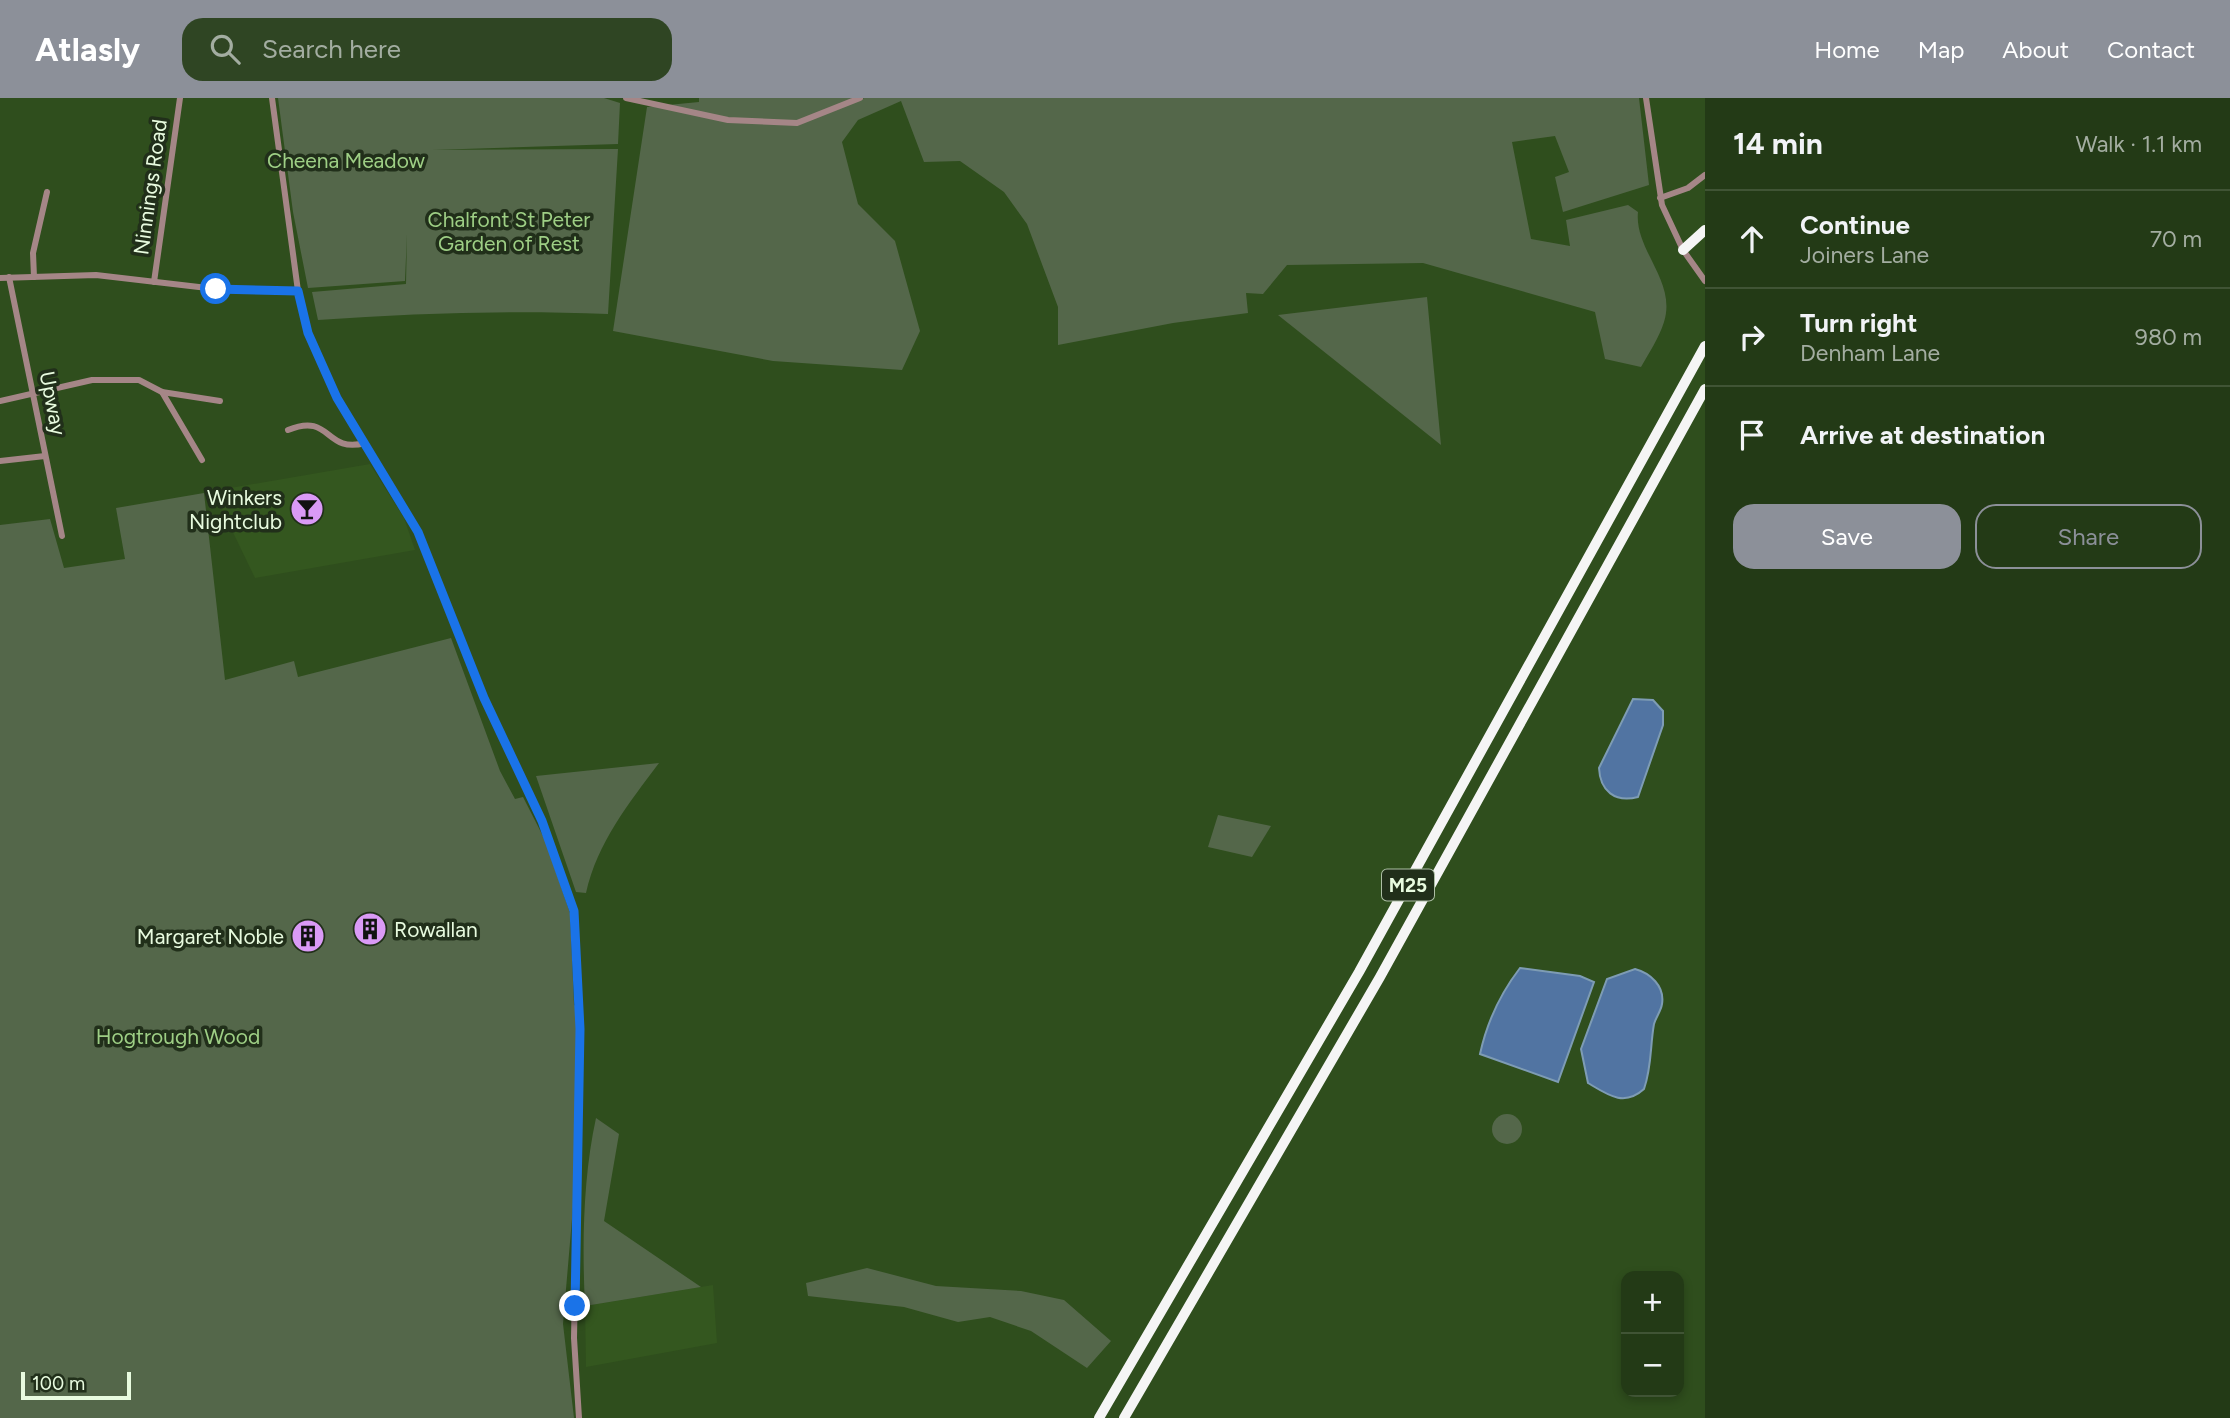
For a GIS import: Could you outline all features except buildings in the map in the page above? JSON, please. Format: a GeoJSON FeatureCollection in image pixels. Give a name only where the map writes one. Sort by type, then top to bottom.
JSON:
{"type":"FeatureCollection","features":[{"type":"Feature","properties":{"kind":"highway"},"geometry":{"type":"LineString","coordinates":[[1682,250],[1705,230]]}},
{"type":"Feature","properties":{"kind":"highway","name":"M25"},"geometry":{"type":"LineString","coordinates":[[1099,1418],[1373,947],[1705,346]]}},
{"type":"Feature","properties":{"kind":"highway","name":"M25"},"geometry":{"type":"LineString","coordinates":[[1124,1418],[1380,977],[1705,389]]}},
{"type":"Feature","properties":{"kind":"street","name":"Ninnings Road"},"geometry":{"type":"LineString","coordinates":[[154,282],[179,98]]}},
{"type":"Feature","properties":{"kind":"street"},"geometry":{"type":"LineString","coordinates":[[272,98],[298,291],[308,333],[337,398],[418,532],[484,698],[542,821],[574,911],[580,1029],[574,1338],[579,1418]]}},
{"type":"Feature","properties":{"kind":"street"},"geometry":{"type":"LineString","coordinates":[[626,98],[728,120],[797,123],[860,98]]}},
{"type":"Feature","properties":{"kind":"street"},"geometry":{"type":"LineString","coordinates":[[1646,98],[1660,198],[1682,250],[1705,281]]}},
{"type":"Feature","properties":{"kind":"street"},"geometry":{"type":"LineString","coordinates":[[1660,198],[1688,188],[1705,175]]}},
{"type":"Feature","properties":{"kind":"street"},"geometry":{"type":"LineString","coordinates":[[34,276],[33,253],[47,192]]}},
{"type":"Feature","properties":{"kind":"street"},"geometry":{"type":"LineString","coordinates":[[0,278],[96,275],[216,289],[298,291]]}},
{"type":"Feature","properties":{"kind":"street","name":"Upway"},"geometry":{"type":"LineString","coordinates":[[9,277],[62,536]]}},
{"type":"Feature","properties":{"kind":"street"},"geometry":{"type":"LineString","coordinates":[[0,401],[92,380],[139,380],[162,392],[220,401]]}},
{"type":"Feature","properties":{"kind":"street"},"geometry":{"type":"LineString","coordinates":[[162,392],[202,460]]}},
{"type":"Feature","properties":{"kind":"street"},"geometry":{"type":"LineString","coordinates":[[288,430],[309,425],[325,430],[338,444],[347,446],[365,443]]}},
{"type":"Feature","properties":{"kind":"street"},"geometry":{"type":"LineString","coordinates":[[0,461],[45,456]]}},
{"type":"Feature","properties":{"kind":"shaded area"},"geometry":{"type":"Polygon","coordinates":[[[370,464],[404,518],[415,550],[255,578],[213,491],[370,464]]]}},
{"type":"Feature","properties":{"kind":"shaded area"},"geometry":{"type":"Polygon","coordinates":[[[713,1285],[717,1343],[586,1367],[585,1306],[713,1285]]]}},
{"type":"Feature","properties":{"kind":"green space"},"geometry":{"type":"Polygon","coordinates":[[[278,98],[604,98],[620,103],[618,144],[432,150],[618,149],[608,314],[463,313],[318,320],[312,292],[406,284],[407,234],[405,281],[308,288],[293,212],[278,98]]]}},
{"type":"Feature","properties":{"kind":"green space"},"geometry":{"type":"Polygon","coordinates":[[[699,98],[851,98],[853,103],[864,98],[1639,98],[1649,185],[1563,212],[1555,177],[1569,172],[1555,136],[1512,142],[1531,239],[1570,246],[1566,220],[1628,205],[1638,212],[1642,239],[1665,293],[1664,322],[1641,367],[1605,359],[1595,312],[1423,263],[1287,265],[1263,294],[1246,293],[1248,313],[1173,323],[1058,345],[1058,307],[1027,224],[1004,192],[960,161],[924,162],[901,101],[858,120],[842,142],[858,204],[895,241],[920,331],[902,370],[773,361],[613,331],[647,107],[699,102],[699,98]]]}},
{"type":"Feature","properties":{"kind":"green space"},"geometry":{"type":"Polygon","coordinates":[[[1427,297],[1441,445],[1278,315],[1427,297]]]}},
{"type":"Feature","properties":{"kind":"green space","name":"Hogtrough Wood"},"geometry":{"type":"Polygon","coordinates":[[[204,493],[225,680],[294,661],[298,677],[451,638],[500,771],[515,799],[523,797],[545,840],[570,913],[574,1005],[582,1009],[583,1091],[563,1324],[574,1418],[0,1418],[0,525],[50,519],[64,568],[125,559],[116,508],[204,493]]]}},
{"type":"Feature","properties":{"kind":"green space"},"geometry":{"type":"Polygon","coordinates":[[[659,763],[606,840],[586,893],[576,892],[536,776],[659,763]]]}},
{"type":"Feature","properties":{"kind":"green space"},"geometry":{"type":"Polygon","coordinates":[[[1218,815],[1271,826],[1252,857],[1208,847],[1218,815]]]}},
{"type":"Feature","properties":{"kind":"green space"},"geometry":{"type":"Polygon","coordinates":[[[1507,1114],[1513,1115],[1521,1123],[1521,1135],[1513,1143],[1507,1144],[1501,1143],[1493,1135],[1492,1129],[1493,1123],[1501,1115],[1507,1114]]]}},
{"type":"Feature","properties":{"kind":"green space"},"geometry":{"type":"Polygon","coordinates":[[[596,1118],[619,1134],[604,1221],[701,1287],[585,1306],[584,1211],[596,1118]]]}},
{"type":"Feature","properties":{"kind":"green space"},"geometry":{"type":"Polygon","coordinates":[[[867,1268],[936,1286],[1021,1291],[1064,1300],[1111,1341],[1087,1368],[1031,1331],[990,1317],[958,1322],[904,1307],[808,1296],[806,1283],[867,1268]]]}},
{"type":"Feature","properties":{"kind":"water"},"geometry":{"type":"Polygon","coordinates":[[[1633,699],[1653,700],[1663,711],[1663,725],[1638,797],[1622,798],[1606,789],[1599,768],[1633,699]]]}},
{"type":"Feature","properties":{"kind":"water"},"geometry":{"type":"Polygon","coordinates":[[[1520,968],[1580,976],[1594,982],[1558,1082],[1480,1054],[1495,1009],[1520,968]]]}},
{"type":"Feature","properties":{"kind":"water"},"geometry":{"type":"Polygon","coordinates":[[[1635,969],[1646,974],[1659,986],[1662,1004],[1654,1024],[1650,1064],[1644,1089],[1623,1098],[1609,1095],[1588,1083],[1581,1049],[1607,979],[1635,969]]]}},
{"type":"Feature","properties":{"kind":"place","name":"Winkers Nightclub"},"geometry":{"type":"Point","coordinates":[307,509]}},
{"type":"Feature","properties":{"kind":"place","name":"Rowallan"},"geometry":{"type":"Point","coordinates":[370,929]}},
{"type":"Feature","properties":{"kind":"place","name":"Margaret Noble"},"geometry":{"type":"Point","coordinates":[308,936]}},
{"type":"Feature","properties":{"kind":"route"},"geometry":{"type":"LineString","coordinates":[[216,289],[298,291],[308,333],[337,398],[404,504],[418,532],[484,698],[542,821],[574,911],[580,1029],[575,1306]]}},
{"type":"Feature","properties":{"kind":"park label","name":"Cheena Meadow"},"geometry":{"type":"Point","coordinates":[346,160]}},
{"type":"Feature","properties":{"kind":"park label","name":"Chalfont St Peter Garden of Rest"},"geometry":{"type":"Point","coordinates":[509,231]}}]}
